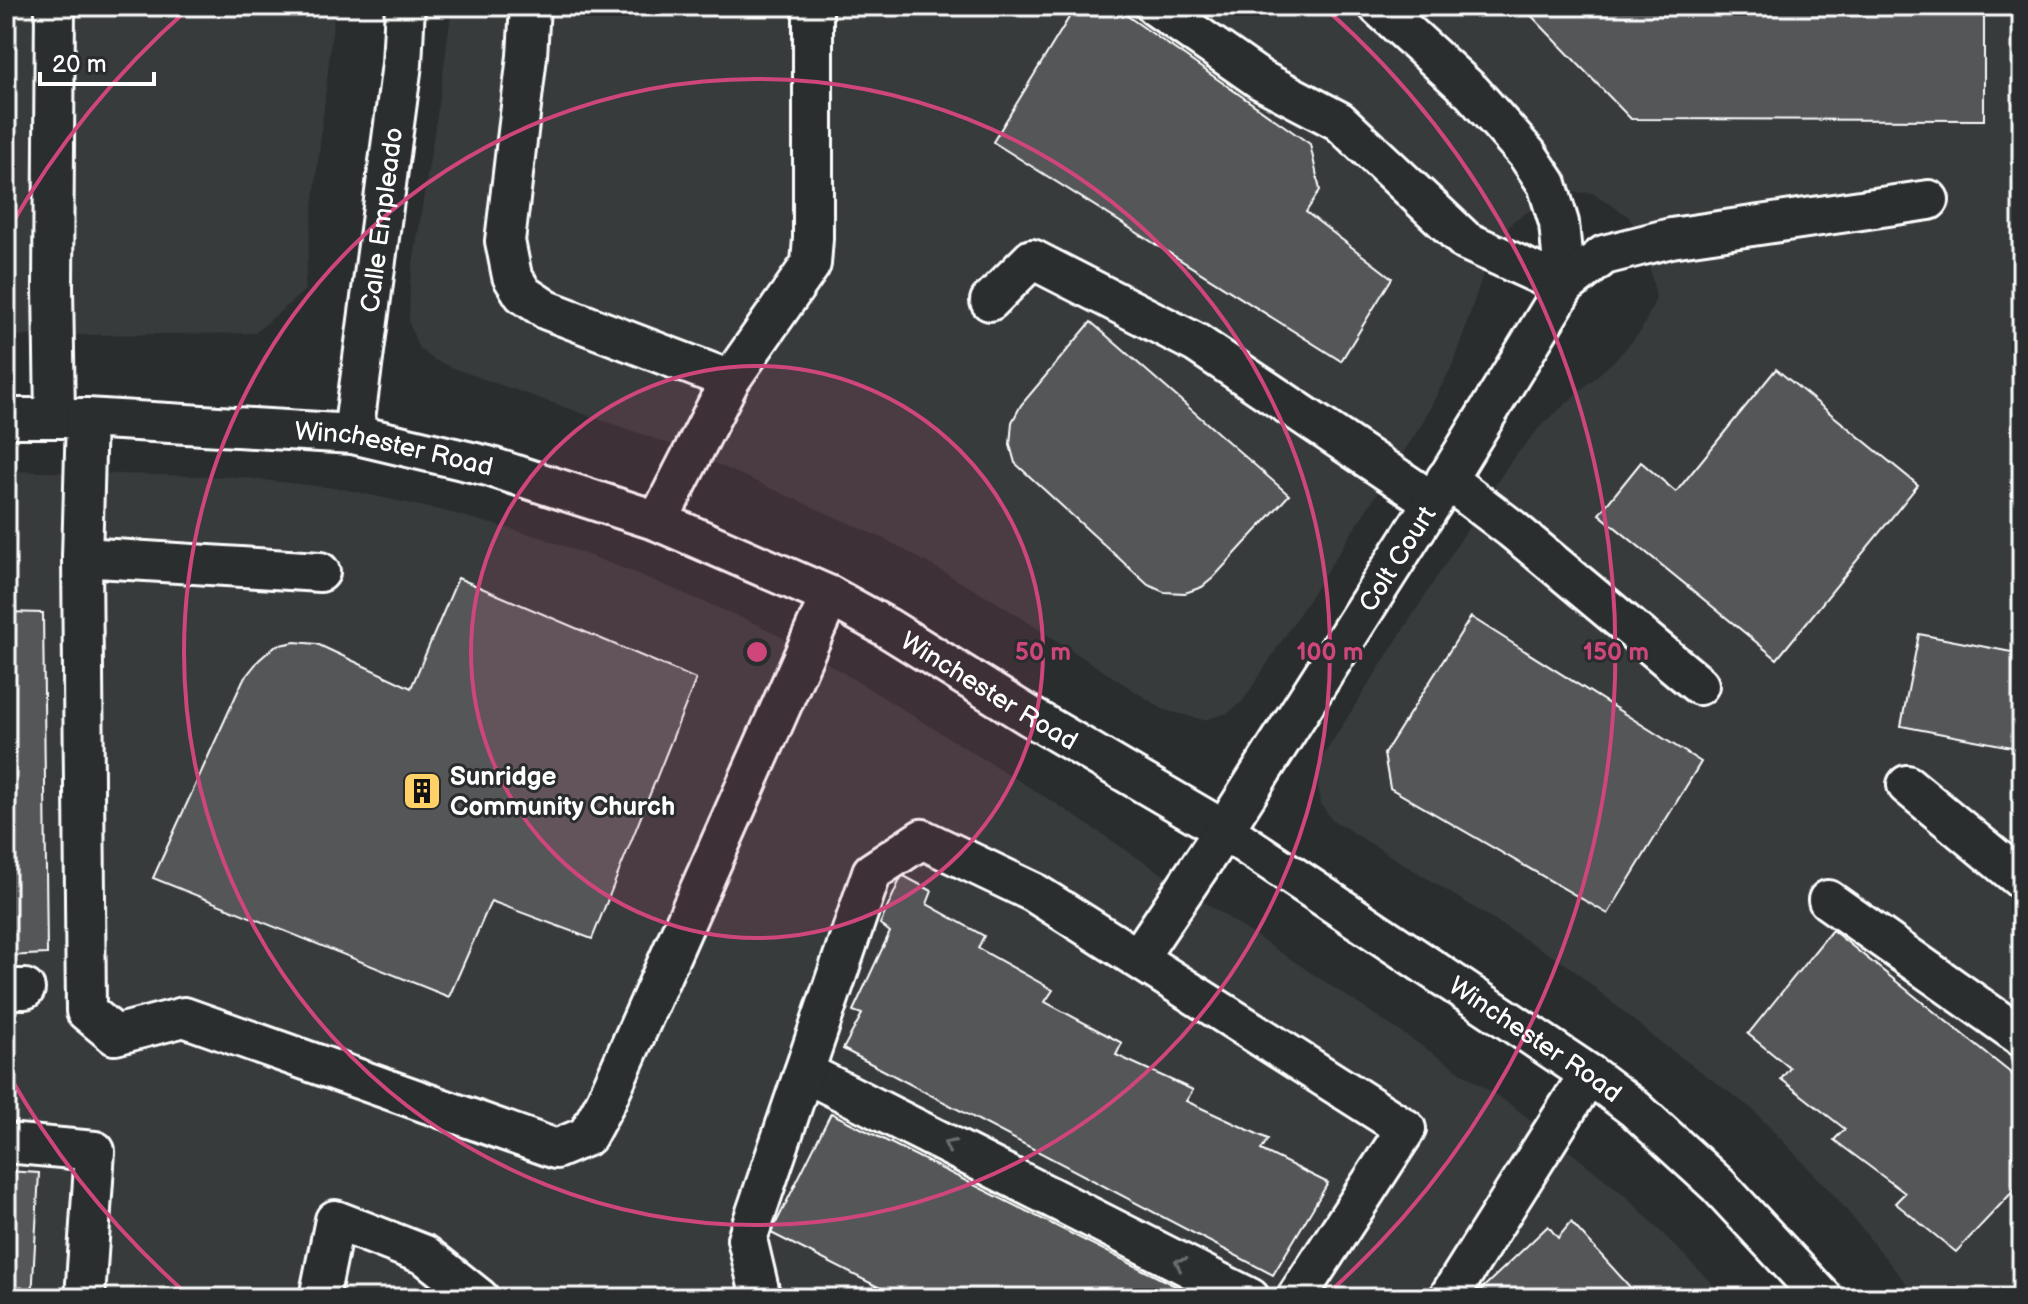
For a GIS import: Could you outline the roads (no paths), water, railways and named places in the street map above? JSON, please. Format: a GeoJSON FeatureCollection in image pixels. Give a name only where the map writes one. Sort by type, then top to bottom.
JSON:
{"type":"FeatureCollection","features":[{"type":"Feature","properties":{"kind":"street"},"geometry":{"type":"LineString","coordinates":[[55,6],[53,287],[70,418],[82,557],[86,1011],[115,1035],[184,1017],[556,1149],[587,1136],[606,1101],[830,596]]}},
{"type":"Feature","properties":{"kind":"street","name":"Calle Empleado"},"geometry":{"type":"LineString","coordinates":[[353,434],[402,64],[405,6]]}},
{"type":"Feature","properties":{"kind":"street"},"geometry":{"type":"LineString","coordinates":[[530,6],[505,241],[512,276],[523,294],[547,310],[730,380]]}},
{"type":"Feature","properties":{"kind":"street"},"geometry":{"type":"LineString","coordinates":[[658,521],[730,380],[811,264],[813,6]]}},
{"type":"Feature","properties":{"kind":"street"},"geometry":{"type":"LineString","coordinates":[[1155,6],[1261,80],[1339,121],[1466,241],[1565,286],[1559,223],[1547,184],[1527,154],[1472,92],[1378,6]]}},
{"type":"Feature","properties":{"kind":"street","name":"Colt Court"},"geometry":{"type":"LineString","coordinates":[[1138,958],[1224,830],[1440,491],[1565,286],[1604,255],[1657,242],[1929,200]]}},
{"type":"Feature","properties":{"kind":"street"},"geometry":{"type":"LineString","coordinates":[[990,301],[1032,259],[1196,343],[1440,491],[1512,529],[1699,685]]}},
{"type":"Feature","properties":{"kind":"street","name":"Winchester Road"},"geometry":{"type":"LineString","coordinates":[[6,418],[70,418],[353,434],[488,466],[658,521],[830,596],[1224,830],[1589,1074],[1634,1108],[1718,1185],[1823,1298]]}},
{"type":"Feature","properties":{"kind":"street"},"geometry":{"type":"LineString","coordinates":[[82,557],[320,572]]}},
{"type":"Feature","properties":{"kind":"street"},"geometry":{"type":"LineString","coordinates":[[1907,785],[2022,880]]}},
{"type":"Feature","properties":{"kind":"street"},"geometry":{"type":"LineString","coordinates":[[761,1298],[747,1239],[872,872],[922,839],[1033,892],[1406,1129],[1296,1298]]}},
{"type":"Feature","properties":{"kind":"street"},"geometry":{"type":"LineString","coordinates":[[1828,900],[2022,1037]]}},
{"type":"Feature","properties":{"kind":"street"},"geometry":{"type":"LineString","coordinates":[[804,1072],[1250,1298]]}},
{"type":"Feature","properties":{"kind":"street"},"geometry":{"type":"LineString","coordinates":[[1448,1298],[1589,1074]]}},
{"type":"Feature","properties":{"kind":"street"},"geometry":{"type":"LineString","coordinates":[[6,1143],[95,1151],[85,1298]]}},
{"type":"Feature","properties":{"kind":"street"},"geometry":{"type":"LineString","coordinates":[[319,1298],[335,1220],[425,1255],[479,1298]]}},
{"type":"Feature","properties":{"kind":"place","name":"Sunridge Community Church"},"geometry":{"type":"Point","coordinates":[422,791]}}]}
